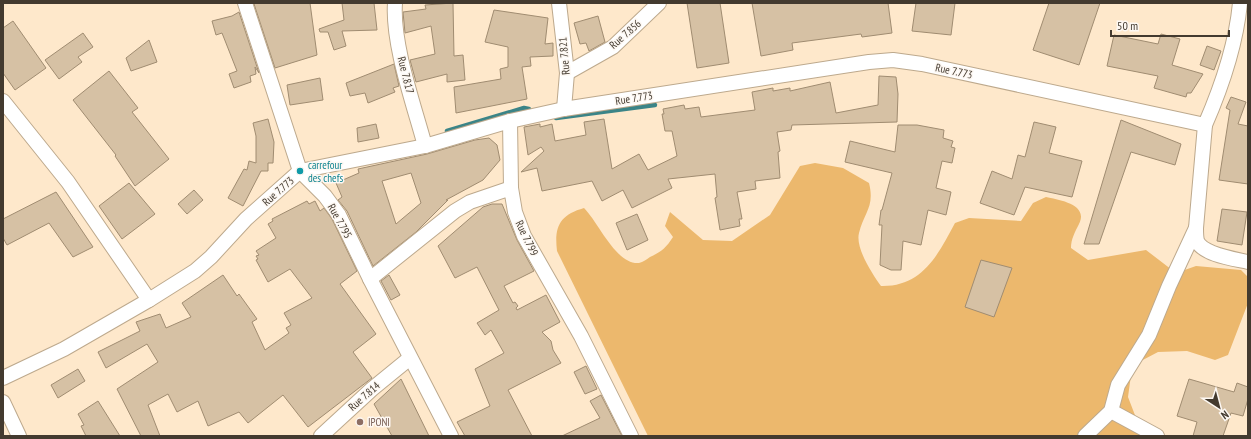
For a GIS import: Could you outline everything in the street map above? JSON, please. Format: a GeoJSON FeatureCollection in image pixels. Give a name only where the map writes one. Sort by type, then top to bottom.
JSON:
{"type":"FeatureCollection","features":[{"type":"Feature","properties":{"kind":"street","name":"Rue 7.795"},"geometry":{"type":"LineString","coordinates":[[245,3],[300,171],[325,196],[339,215],[410,358],[451,436]]}},
{"type":"Feature","properties":{"kind":"street","name":"Rue 7.817"},"geometry":{"type":"LineString","coordinates":[[395,3],[395,22],[403,64],[425,146]]}},
{"type":"Feature","properties":{"kind":"street","name":"Rue 7.821"},"geometry":{"type":"LineString","coordinates":[[559,3],[567,73],[564,109]]}},
{"type":"Feature","properties":{"kind":"street","name":"Rue 7.856"},"geometry":{"type":"LineString","coordinates":[[567,73],[612,47],[659,3]]}},
{"type":"Feature","properties":{"kind":"street"},"geometry":{"type":"LineString","coordinates":[[1240,3],[1232,51],[1217,96],[1205,125],[1196,228],[1198,242],[1203,249],[1248,262]]}},
{"type":"Feature","properties":{"kind":"street","name":"Rue 7.773"},"geometry":{"type":"LineString","coordinates":[[3,378],[64,349],[149,300],[195,271],[211,257],[246,219],[300,171],[425,146],[510,121],[564,109],[869,62],[893,60],[922,64],[1205,125]]}},
{"type":"Feature","properties":{"kind":"street"},"geometry":{"type":"LineString","coordinates":[[3,101],[68,182],[149,300]]}},
{"type":"Feature","properties":{"kind":"street","name":"Rue 7.799"},"geometry":{"type":"LineString","coordinates":[[510,121],[511,188],[515,212],[524,236],[582,336],[631,436]]}},
{"type":"Feature","properties":{"kind":"street"},"geometry":{"type":"LineString","coordinates":[[370,279],[455,211],[470,202],[511,188]]}},
{"type":"Feature","properties":{"kind":"street"},"geometry":{"type":"LineString","coordinates":[[1085,436],[1111,411],[1118,385],[1149,335],[1169,286],[1196,228]]}},
{"type":"Feature","properties":{"kind":"street","name":"Rue 7.814"},"geometry":{"type":"LineString","coordinates":[[320,436],[372,389],[410,358]]}},
{"type":"Feature","properties":{"kind":"street"},"geometry":{"type":"LineString","coordinates":[[3,402],[19,436]]}},
{"type":"Feature","properties":{"kind":"street"},"geometry":{"type":"LineString","coordinates":[[1111,411],[1157,436]]}},
{"type":"Feature","properties":{"kind":"shaded area"},"geometry":{"type":"Polygon","coordinates":[[[815,163],[843,168],[869,183],[871,198],[870,204],[861,226],[858,239],[862,253],[881,286],[895,285],[918,275],[935,257],[955,223],[969,218],[1021,221],[1033,203],[1046,197],[1071,204],[1080,212],[1081,217],[1072,239],[1071,248],[1088,260],[1146,250],[1176,273],[1196,266],[1241,270],[1248,277],[1248,303],[1228,355],[1215,360],[1187,351],[1158,352],[1139,362],[1131,375],[1128,397],[1143,436],[648,436],[557,251],[556,242],[560,223],[569,214],[584,208],[615,250],[631,262],[639,263],[666,247],[673,237],[665,226],[670,212],[703,240],[732,241],[770,215],[800,166],[815,163]]]}},
{"type":"Feature","properties":{"kind":"building"},"geometry":{"type":"Polygon","coordinates":[[[310,3],[317,55],[275,68],[254,4],[310,3]]]}},
{"type":"Feature","properties":{"kind":"building"},"geometry":{"type":"Polygon","coordinates":[[[342,3],[374,3],[377,30],[342,31],[346,46],[334,50],[328,32],[320,32],[319,29],[344,20],[342,3]]]}},
{"type":"Feature","properties":{"kind":"building"},"geometry":{"type":"Polygon","coordinates":[[[453,3],[454,56],[463,55],[465,80],[447,82],[447,74],[416,82],[410,60],[435,54],[431,26],[405,33],[403,12],[426,9],[425,5],[453,3]]]}},
{"type":"Feature","properties":{"kind":"building"},"geometry":{"type":"Polygon","coordinates":[[[687,3],[720,3],[729,63],[697,68],[687,3]]]}},
{"type":"Feature","properties":{"kind":"building"},"geometry":{"type":"Polygon","coordinates":[[[752,3],[888,3],[892,33],[862,37],[861,34],[792,43],[793,50],[761,56],[752,3]]]}},
{"type":"Feature","properties":{"kind":"building"},"geometry":{"type":"Polygon","coordinates":[[[916,3],[955,3],[951,35],[912,31],[916,3]]]}},
{"type":"Feature","properties":{"kind":"building"},"geometry":{"type":"Polygon","coordinates":[[[1049,3],[1100,3],[1079,65],[1033,50],[1049,3]]]}},
{"type":"Feature","properties":{"kind":"building"},"geometry":{"type":"Polygon","coordinates":[[[494,10],[548,18],[545,44],[553,43],[553,56],[530,57],[531,66],[522,67],[527,99],[456,113],[454,87],[501,79],[500,69],[508,67],[508,47],[485,42],[494,10]]]}},
{"type":"Feature","properties":{"kind":"building"},"geometry":{"type":"Polygon","coordinates":[[[239,12],[259,73],[255,67],[256,74],[250,76],[251,82],[234,88],[229,74],[237,71],[222,33],[216,35],[212,21],[232,16],[239,12]]]}},
{"type":"Feature","properties":{"kind":"building"},"geometry":{"type":"Polygon","coordinates":[[[598,16],[605,42],[589,51],[586,43],[580,44],[574,23],[598,16]]]}},
{"type":"Feature","properties":{"kind":"building"},"geometry":{"type":"Polygon","coordinates":[[[13,21],[46,68],[15,90],[3,73],[3,28],[13,21]]]}},
{"type":"Feature","properties":{"kind":"building"},"geometry":{"type":"Polygon","coordinates":[[[83,33],[93,47],[78,57],[82,62],[59,79],[45,60],[83,33]]]}},
{"type":"Feature","properties":{"kind":"building"},"geometry":{"type":"Polygon","coordinates":[[[1161,34],[1180,39],[1172,65],[1203,74],[1191,93],[1187,93],[1186,97],[1154,88],[1158,76],[1107,66],[1114,35],[1158,44],[1161,34]]]}},
{"type":"Feature","properties":{"kind":"building"},"geometry":{"type":"Polygon","coordinates":[[[149,40],[157,62],[131,71],[126,58],[149,40]]]}},
{"type":"Feature","properties":{"kind":"building"},"geometry":{"type":"Polygon","coordinates":[[[1207,46],[1221,51],[1214,70],[1200,65],[1207,46]]]}},
{"type":"Feature","properties":{"kind":"building"},"geometry":{"type":"Polygon","coordinates":[[[394,64],[399,86],[393,88],[395,92],[368,103],[365,93],[350,96],[346,83],[394,64]]]}},
{"type":"Feature","properties":{"kind":"building"},"geometry":{"type":"Polygon","coordinates":[[[109,71],[138,108],[132,112],[169,159],[135,186],[115,156],[116,155],[73,100],[109,71]]]}},
{"type":"Feature","properties":{"kind":"building"},"geometry":{"type":"Polygon","coordinates":[[[879,76],[896,77],[898,94],[897,122],[792,125],[791,130],[777,132],[780,151],[778,152],[780,178],[755,181],[756,189],[737,192],[742,219],[739,219],[740,226],[720,230],[715,198],[717,197],[715,174],[668,179],[672,188],[632,208],[623,190],[602,201],[592,181],[542,191],[537,168],[521,172],[544,151],[541,147],[528,155],[524,127],[540,124],[540,127],[552,124],[555,141],[586,135],[584,122],[604,119],[612,169],[639,154],[648,170],[677,156],[672,131],[665,131],[662,114],[664,114],[663,109],[684,105],[685,109],[699,107],[701,117],[755,110],[752,92],[773,88],[773,91],[790,88],[790,91],[830,82],[836,113],[878,105],[879,76]]]}},
{"type":"Feature","properties":{"kind":"building"},"geometry":{"type":"Polygon","coordinates":[[[320,78],[323,100],[290,105],[287,85],[320,78]]]}},
{"type":"Feature","properties":{"kind":"building"},"geometry":{"type":"Polygon","coordinates":[[[1231,97],[1246,102],[1238,124],[1248,126],[1248,184],[1219,180],[1230,110],[1226,108],[1231,97]]]}},
{"type":"Feature","properties":{"kind":"building"},"geometry":{"type":"Polygon","coordinates":[[[268,119],[274,142],[273,163],[268,163],[268,171],[261,171],[243,206],[228,198],[244,169],[247,170],[249,161],[256,163],[256,136],[253,123],[268,119]]]}},
{"type":"Feature","properties":{"kind":"building"},"geometry":{"type":"Polygon","coordinates":[[[1121,120],[1181,144],[1175,165],[1131,152],[1099,244],[1084,244],[1121,120]]]}},
{"type":"Feature","properties":{"kind":"building"},"geometry":{"type":"Polygon","coordinates":[[[1034,122],[1056,127],[1049,153],[1082,161],[1072,197],[1025,187],[1014,215],[980,203],[992,171],[1012,179],[1018,155],[1025,157],[1034,122]]]}},
{"type":"Feature","properties":{"kind":"building"},"geometry":{"type":"Polygon","coordinates":[[[376,124],[379,138],[358,142],[357,128],[376,124]]]}},
{"type":"Feature","properties":{"kind":"building"},"geometry":{"type":"Polygon","coordinates":[[[898,125],[917,125],[944,130],[943,138],[953,141],[951,147],[955,148],[952,163],[942,161],[936,188],[951,192],[946,215],[928,210],[921,245],[903,241],[901,270],[891,270],[880,265],[882,225],[879,225],[881,210],[892,173],[845,162],[850,141],[895,152],[898,125]]]}},
{"type":"Feature","properties":{"kind":"building"},"geometry":{"type":"Polygon","coordinates":[[[489,138],[497,145],[500,160],[483,180],[446,200],[448,200],[416,232],[373,266],[347,211],[338,200],[342,197],[336,183],[359,173],[358,169],[427,154],[475,140],[489,138]],[[411,173],[382,181],[396,224],[421,203],[411,173]]]}},
{"type":"Feature","properties":{"kind":"building"},"geometry":{"type":"Polygon","coordinates":[[[129,183],[155,214],[122,239],[99,206],[129,183]]]}},
{"type":"Feature","properties":{"kind":"building"},"geometry":{"type":"Polygon","coordinates":[[[194,190],[203,200],[187,214],[178,204],[194,190]]]}},
{"type":"Feature","properties":{"kind":"building"},"geometry":{"type":"Polygon","coordinates":[[[56,192],[93,247],[73,257],[49,223],[7,245],[3,238],[3,219],[56,192]]]}},
{"type":"Feature","properties":{"kind":"building"},"geometry":{"type":"Polygon","coordinates":[[[307,201],[309,204],[315,201],[320,211],[324,208],[332,219],[357,271],[340,284],[376,334],[353,352],[372,378],[308,427],[283,395],[248,423],[239,412],[208,426],[198,401],[177,412],[168,394],[148,405],[160,436],[141,436],[117,389],[158,362],[147,344],[106,368],[98,352],[140,331],[136,322],[160,314],[166,328],[191,317],[182,303],[223,275],[237,296],[239,294],[257,319],[252,322],[265,350],[289,333],[286,328],[291,325],[284,313],[312,298],[290,269],[268,282],[256,260],[258,259],[256,256],[259,255],[256,251],[276,238],[268,224],[273,221],[272,219],[307,201]]]}},
{"type":"Feature","properties":{"kind":"building"},"geometry":{"type":"Polygon","coordinates":[[[492,204],[502,204],[517,240],[534,271],[504,286],[513,303],[515,302],[518,306],[516,308],[517,310],[546,295],[560,322],[542,332],[551,341],[553,350],[561,363],[508,390],[532,436],[465,436],[457,422],[490,406],[475,369],[504,353],[491,330],[485,335],[477,323],[499,310],[477,267],[455,278],[438,246],[483,207],[492,204]]]}},
{"type":"Feature","properties":{"kind":"building"},"geometry":{"type":"Polygon","coordinates":[[[1222,209],[1247,212],[1242,245],[1217,241],[1222,209]]]}},
{"type":"Feature","properties":{"kind":"building"},"geometry":{"type":"Polygon","coordinates":[[[637,214],[648,240],[627,250],[616,223],[637,214]]]}},
{"type":"Feature","properties":{"kind":"building"},"geometry":{"type":"Polygon","coordinates":[[[981,260],[1012,268],[994,317],[965,307],[981,260]]]}},
{"type":"Feature","properties":{"kind":"building"},"geometry":{"type":"Polygon","coordinates":[[[389,275],[400,295],[391,300],[381,281],[389,275]]]}},
{"type":"Feature","properties":{"kind":"building"},"geometry":{"type":"Polygon","coordinates":[[[586,366],[597,389],[585,394],[574,372],[586,366]]]}},
{"type":"Feature","properties":{"kind":"building"},"geometry":{"type":"Polygon","coordinates":[[[78,369],[85,381],[58,398],[51,385],[78,369]]]}},
{"type":"Feature","properties":{"kind":"building"},"geometry":{"type":"Polygon","coordinates":[[[401,379],[429,436],[392,436],[374,404],[401,379]]]}},
{"type":"Feature","properties":{"kind":"building"},"geometry":{"type":"Polygon","coordinates":[[[1189,379],[1234,392],[1237,383],[1248,387],[1248,399],[1243,416],[1231,413],[1223,436],[1193,436],[1197,422],[1177,416],[1189,379]]]}},
{"type":"Feature","properties":{"kind":"building"},"geometry":{"type":"Polygon","coordinates":[[[601,395],[622,436],[562,436],[600,418],[590,401],[601,395]]]}},
{"type":"Feature","properties":{"kind":"building"},"geometry":{"type":"Polygon","coordinates":[[[98,401],[120,436],[86,436],[81,426],[84,425],[78,414],[98,401]]]}},
{"type":"Feature","properties":{"kind":"waterway"},"geometry":{"type":"LineString","coordinates":[[556,118],[655,105]]}},
{"type":"Feature","properties":{"kind":"waterway"},"geometry":{"type":"LineString","coordinates":[[447,131],[524,108],[529,109]]}},
{"type":"Feature","properties":{"kind":"place","name":"carrefour des chefs"},"geometry":{"type":"Point","coordinates":[300,171]}},
{"type":"Feature","properties":{"kind":"place","name":"IPONI"},"geometry":{"type":"Point","coordinates":[360,422]}}]}
